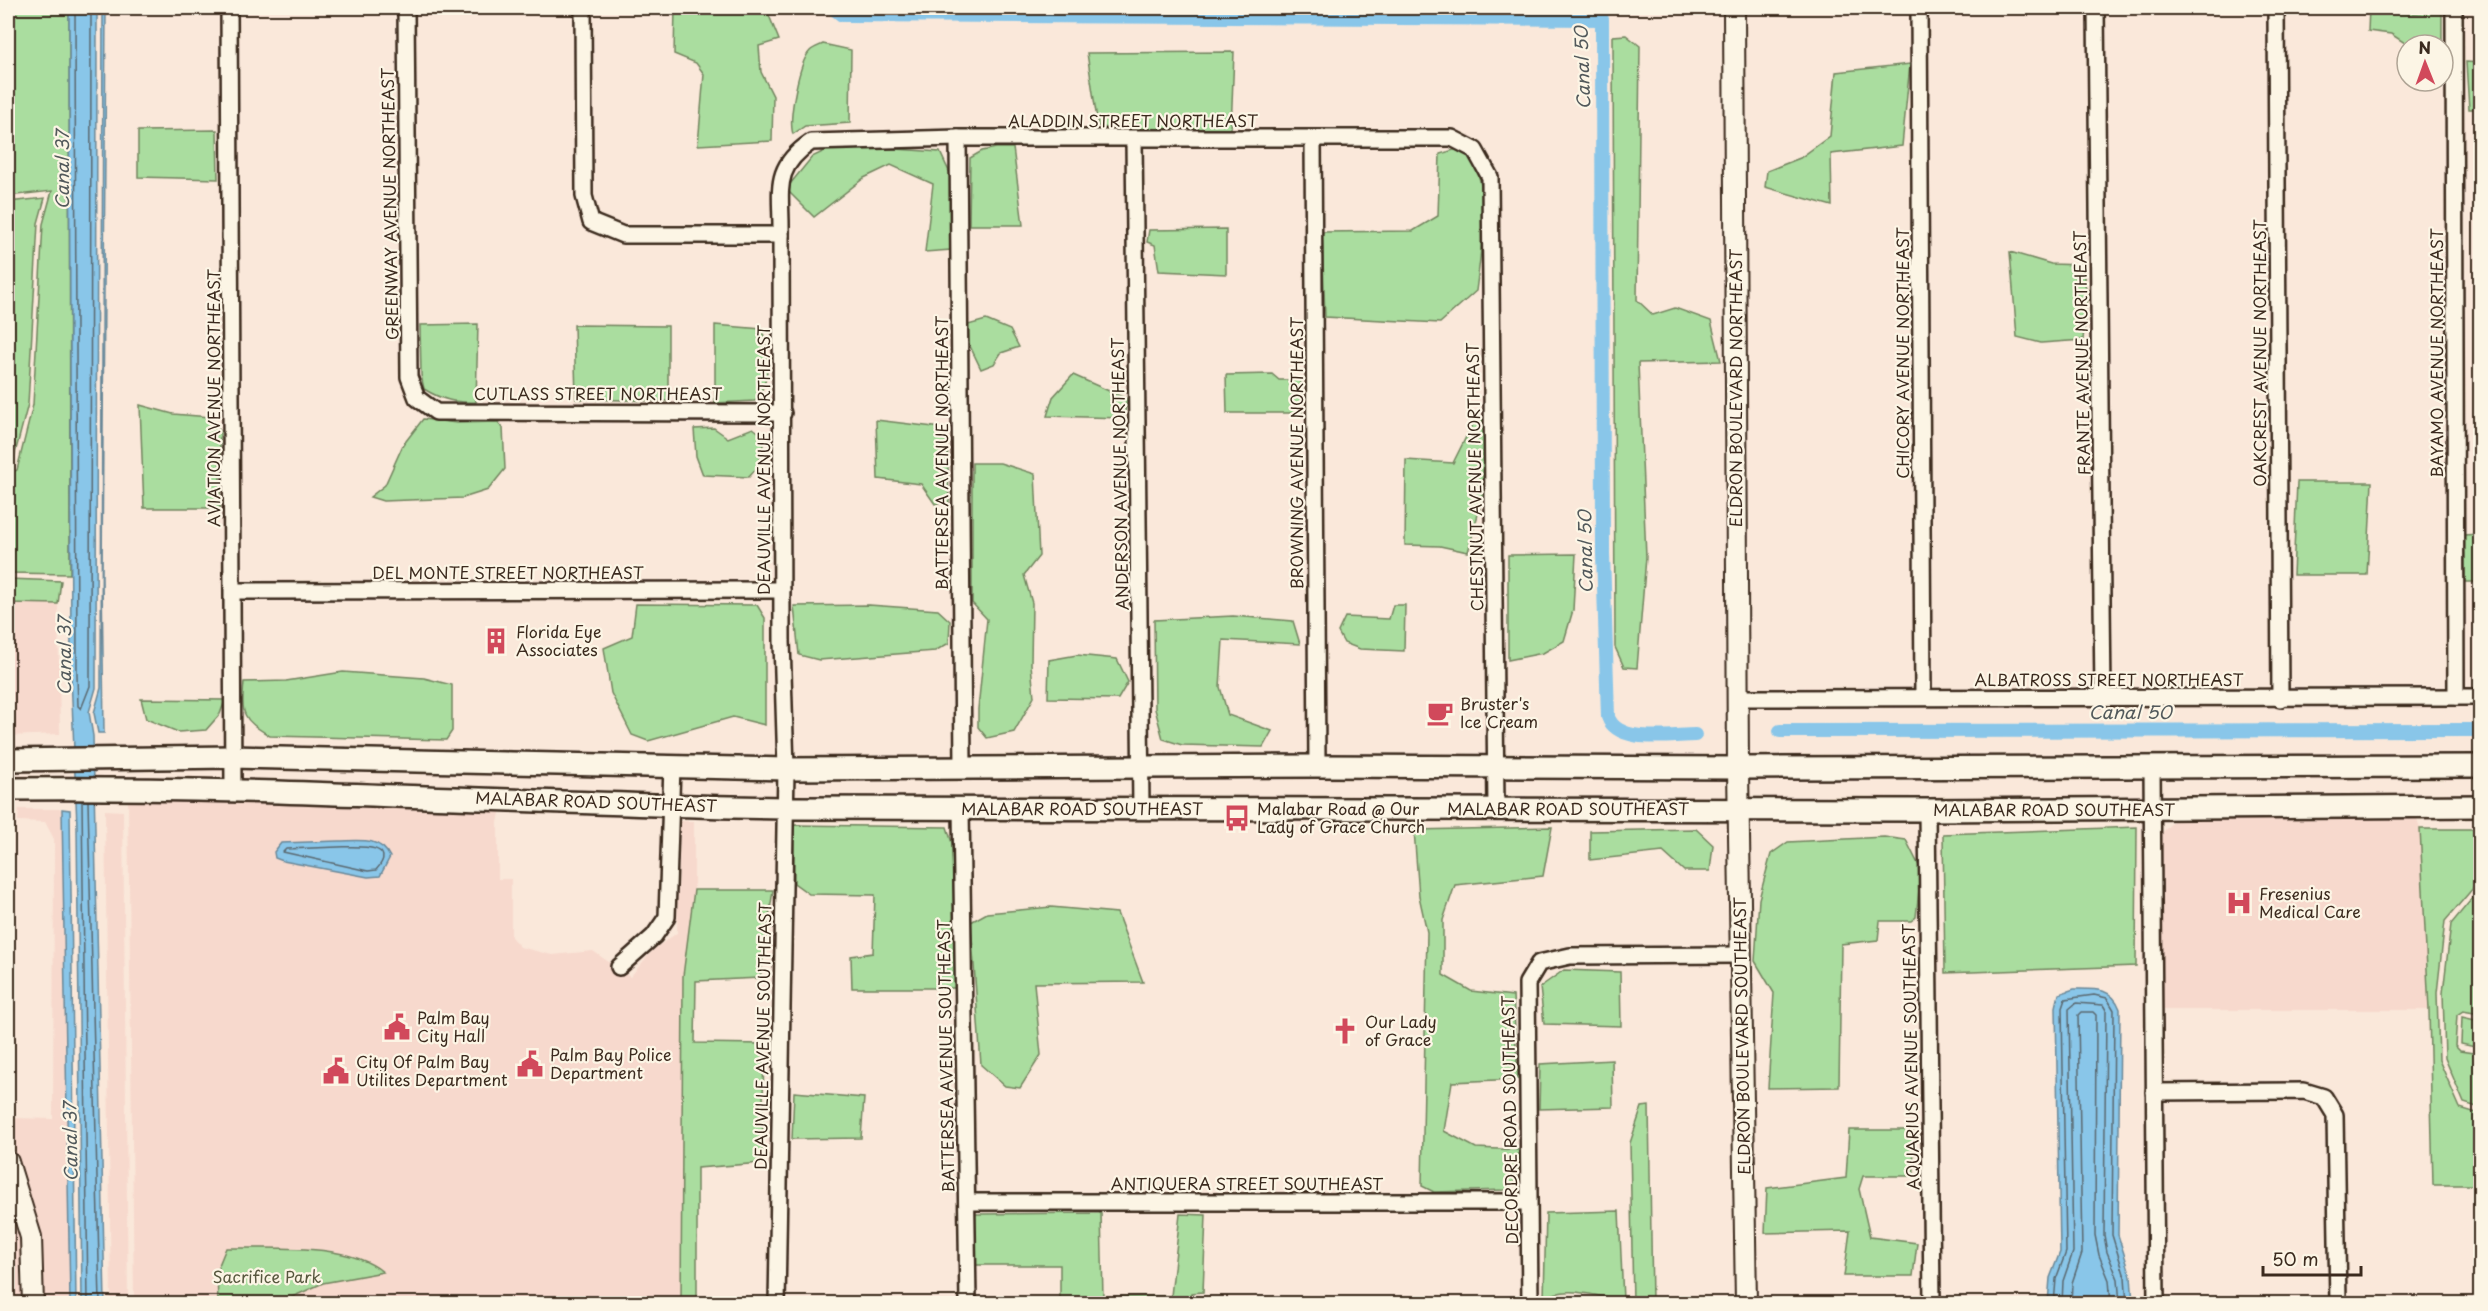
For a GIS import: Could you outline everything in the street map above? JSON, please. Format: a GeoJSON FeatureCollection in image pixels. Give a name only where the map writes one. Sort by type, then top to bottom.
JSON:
{"type":"FeatureCollection","features":[{"type":"Feature","properties":{"kind":"main road"},"geometry":{"type":"LineString","coordinates":[[8,760],[232,757],[786,769],[1317,766],[1738,768],[2481,766]]}},
{"type":"Feature","properties":{"kind":"main road","name":"MALABAR ROAD SOUTHEAST"},"geometry":{"type":"LineString","coordinates":[[8,789],[233,789],[671,806],[784,808],[1927,810],[2481,806]]}},
{"type":"Feature","properties":{"kind":"main road"},"geometry":{"type":"LineString","coordinates":[[2350,808],[2385,794],[2481,794]]}},
{"type":"Feature","properties":{"kind":"street","name":"AVIATION AVENUE NORTHEAST"},"geometry":{"type":"LineString","coordinates":[[229,8],[234,591],[233,789]]}},
{"type":"Feature","properties":{"kind":"street","name":"GREENWAY AVENUE NORTHEAST"},"geometry":{"type":"LineString","coordinates":[[406,8],[409,377],[417,398]]}},
{"type":"Feature","properties":{"kind":"street"},"geometry":{"type":"LineString","coordinates":[[583,8],[584,196],[591,222],[623,235],[781,235]]}},
{"type":"Feature","properties":{"kind":"street","name":"ELDRON BOULEVARD NORTHEAST"},"geometry":{"type":"LineString","coordinates":[[1734,8],[1738,768]]}},
{"type":"Feature","properties":{"kind":"street","name":"CHICORY AVENUE NORTHEAST"},"geometry":{"type":"LineString","coordinates":[[1919,8],[1923,698]]}},
{"type":"Feature","properties":{"kind":"street","name":"FRANTE AVENUE NORTHEAST"},"geometry":{"type":"LineString","coordinates":[[2096,8],[2103,698]]}},
{"type":"Feature","properties":{"kind":"street","name":"OAKCREST AVENUE NORTHEAST"},"geometry":{"type":"LineString","coordinates":[[2276,8],[2280,699]]}},
{"type":"Feature","properties":{"kind":"street","name":"BAYAMO AVENUE NORTHEAST"},"geometry":{"type":"LineString","coordinates":[[2454,8],[2456,697]]}},
{"type":"Feature","properties":{"kind":"street","name":"ALADDIN STREET NORTHEAST"},"geometry":{"type":"LineString","coordinates":[[793,154],[811,142],[957,138],[1313,140],[1452,138],[1475,150]]}},
{"type":"Feature","properties":{"kind":"street","name":"BATTERSEA AVENUE NORTHEAST"},"geometry":{"type":"LineString","coordinates":[[957,138],[963,767]]}},
{"type":"Feature","properties":{"kind":"street","name":"ANDERSON AVENUE NORTHEAST"},"geometry":{"type":"LineString","coordinates":[[1134,139],[1141,808]]}},
{"type":"Feature","properties":{"kind":"street","name":"BROWNING AVENUE NORTHEAST"},"geometry":{"type":"LineString","coordinates":[[1313,140],[1317,766]]}},
{"type":"Feature","properties":{"kind":"street","name":"CHESTNUT AVENUE NORTHEAST"},"geometry":{"type":"LineString","coordinates":[[1475,150],[1490,177],[1496,808]]}},
{"type":"Feature","properties":{"kind":"street","name":"DEAUVILLE AVENUE NORTHEAST"},"geometry":{"type":"LineString","coordinates":[[786,769],[782,590],[781,235],[783,170],[793,154]]}},
{"type":"Feature","properties":{"kind":"street","name":"CUTLASS STREET NORTHEAST"},"geometry":{"type":"LineString","coordinates":[[417,398],[436,412],[783,413]]}},
{"type":"Feature","properties":{"kind":"street","name":"DEL MONTE STREET NORTHEAST"},"geometry":{"type":"LineString","coordinates":[[234,591],[782,590]]}},
{"type":"Feature","properties":{"kind":"street","name":"ALBATROSS STREET NORTHEAST"},"geometry":{"type":"LineString","coordinates":[[1737,698],[2481,697]]}},
{"type":"Feature","properties":{"kind":"street"},"geometry":{"type":"LineString","coordinates":[[619,967],[654,936],[668,917],[672,766]]}},
{"type":"Feature","properties":{"kind":"street"},"geometry":{"type":"LineString","coordinates":[[2152,767],[2156,1304]]}},
{"type":"Feature","properties":{"kind":"street","name":"ELDRON BOULEVARD SOUTHEAST"},"geometry":{"type":"LineString","coordinates":[[1738,768],[1746,1304]]}},
{"type":"Feature","properties":{"kind":"street","name":"DEAUVILLE AVENUE SOUTHEAST"},"geometry":{"type":"LineString","coordinates":[[777,1304],[786,769]]}},
{"type":"Feature","properties":{"kind":"street","name":"BATTERSEA AVENUE SOUTHEAST"},"geometry":{"type":"LineString","coordinates":[[961,809],[968,1304]]}},
{"type":"Feature","properties":{"kind":"street","name":"AQUARIUS AVENUE SOUTHEAST"},"geometry":{"type":"LineString","coordinates":[[1927,810],[1932,1304]]}},
{"type":"Feature","properties":{"kind":"street","name":"DECORDRE ROAD SOUTHEAST"},"geometry":{"type":"LineString","coordinates":[[1530,1304],[1527,983],[1539,963],[1570,956],[1741,956]]}},
{"type":"Feature","properties":{"kind":"street"},"geometry":{"type":"LineString","coordinates":[[2154,1092],[2304,1090],[2324,1097],[2335,1115],[2338,1304]]}},
{"type":"Feature","properties":{"kind":"street"},"geometry":{"type":"LineString","coordinates":[[8,1162],[31,1237],[33,1304]]}},
{"type":"Feature","properties":{"kind":"street","name":"ANTIQUERA STREET SOUTHEAST"},"geometry":{"type":"LineString","coordinates":[[967,1202],[1528,1202]]}},
{"type":"Feature","properties":{"kind":"shaded area"},"geometry":{"type":"Polygon","coordinates":[[[8,603],[58,604],[60,734],[8,736],[8,603]]]}},
{"type":"Feature","properties":{"kind":"shaded area"},"geometry":{"type":"Polygon","coordinates":[[[8,799],[13,799],[10,1017],[8,1017],[8,799]]]}},
{"type":"Feature","properties":{"kind":"shaded area"},"geometry":{"type":"Polygon","coordinates":[[[128,799],[502,803],[498,823],[498,879],[511,879],[511,937],[520,947],[552,955],[593,951],[630,977],[654,949],[677,933],[680,821],[694,821],[694,890],[683,976],[681,1303],[134,1303],[128,799]]]}},
{"type":"Feature","properties":{"kind":"shaded area"},"geometry":{"type":"Polygon","coordinates":[[[19,809],[62,809],[70,1303],[40,1303],[16,1162],[8,1151],[8,1024],[12,1023],[13,1118],[53,1119],[54,839],[45,822],[18,821],[19,809]]]}},
{"type":"Feature","properties":{"kind":"shaded area"},"geometry":{"type":"Polygon","coordinates":[[[105,810],[123,811],[128,1304],[111,1303],[105,810]]]}},
{"type":"Feature","properties":{"kind":"shaded area"},"geometry":{"type":"Polygon","coordinates":[[[2415,811],[2420,829],[2429,1010],[2160,1010],[2159,836],[2179,815],[2415,811]]]}},
{"type":"Feature","properties":{"kind":"shaded area"},"geometry":{"type":"Polygon","coordinates":[[[8,1162],[33,1303],[8,1303],[8,1162]]]}},
{"type":"Feature","properties":{"kind":"green space"},"geometry":{"type":"Polygon","coordinates":[[[8,8],[69,8],[70,574],[8,573],[8,474],[17,470],[33,405],[43,224],[52,191],[8,196],[8,8]]]}},
{"type":"Feature","properties":{"kind":"green space"},"geometry":{"type":"Polygon","coordinates":[[[675,8],[766,8],[779,40],[759,46],[761,72],[773,96],[772,141],[698,145],[704,74],[696,63],[674,54],[675,8]]]}},
{"type":"Feature","properties":{"kind":"green space"},"geometry":{"type":"Polygon","coordinates":[[[2369,8],[2402,8],[2413,13],[2442,11],[2442,33],[2395,33],[2395,37],[2368,31],[2369,8]]]}},
{"type":"Feature","properties":{"kind":"green space"},"geometry":{"type":"Polygon","coordinates":[[[1626,35],[1640,46],[1637,300],[1653,315],[1675,308],[1711,321],[1721,361],[1638,363],[1646,557],[1637,668],[1624,667],[1615,647],[1613,36],[1626,35]]]}},
{"type":"Feature","properties":{"kind":"green space"},"geometry":{"type":"Polygon","coordinates":[[[823,44],[851,50],[850,123],[805,126],[793,134],[793,104],[802,66],[810,51],[823,44]]]}},
{"type":"Feature","properties":{"kind":"green space"},"geometry":{"type":"Polygon","coordinates":[[[1234,52],[1231,130],[1118,130],[1098,126],[1087,53],[1234,52]]]}},
{"type":"Feature","properties":{"kind":"green space"},"geometry":{"type":"Polygon","coordinates":[[[2466,62],[2480,63],[2480,109],[2469,109],[2466,62]]]}},
{"type":"Feature","properties":{"kind":"green space"},"geometry":{"type":"Polygon","coordinates":[[[1910,64],[1902,146],[1831,154],[1832,206],[1765,187],[1767,171],[1800,158],[1830,136],[1836,72],[1910,64]]]}},
{"type":"Feature","properties":{"kind":"green space"},"geometry":{"type":"Polygon","coordinates":[[[217,130],[218,179],[138,177],[138,131],[217,130]]]}},
{"type":"Feature","properties":{"kind":"green space"},"geometry":{"type":"Polygon","coordinates":[[[837,145],[940,152],[952,178],[951,250],[925,252],[933,184],[891,165],[864,178],[814,217],[786,189],[812,157],[837,145]]]}},
{"type":"Feature","properties":{"kind":"green space"},"geometry":{"type":"Polygon","coordinates":[[[1013,148],[1023,225],[969,225],[970,158],[982,151],[1013,148]]]}},
{"type":"Feature","properties":{"kind":"green space"},"geometry":{"type":"Polygon","coordinates":[[[1457,149],[1469,157],[1481,185],[1483,222],[1476,291],[1440,323],[1325,317],[1322,232],[1413,231],[1438,216],[1440,154],[1457,149]]]}},
{"type":"Feature","properties":{"kind":"green space"},"geometry":{"type":"Polygon","coordinates":[[[45,198],[38,223],[28,404],[12,465],[8,467],[8,202],[45,198]]]}},
{"type":"Feature","properties":{"kind":"green space"},"geometry":{"type":"Polygon","coordinates":[[[1226,229],[1226,274],[1159,271],[1155,245],[1147,242],[1149,230],[1226,229]]]}},
{"type":"Feature","properties":{"kind":"green space"},"geometry":{"type":"Polygon","coordinates":[[[2010,252],[2051,264],[2082,265],[2087,296],[2083,340],[2041,343],[2017,337],[2010,252]]]}},
{"type":"Feature","properties":{"kind":"green space"},"geometry":{"type":"Polygon","coordinates":[[[986,320],[1010,330],[1019,347],[1001,353],[994,364],[981,369],[969,344],[968,325],[986,320]]]}},
{"type":"Feature","properties":{"kind":"green space"},"geometry":{"type":"Polygon","coordinates":[[[478,324],[476,402],[449,400],[424,389],[421,375],[420,325],[478,324]]]}},
{"type":"Feature","properties":{"kind":"green space"},"geometry":{"type":"Polygon","coordinates":[[[574,325],[668,326],[668,401],[576,399],[574,325]]]}},
{"type":"Feature","properties":{"kind":"green space"},"geometry":{"type":"Polygon","coordinates":[[[715,325],[762,329],[768,366],[767,376],[755,401],[715,403],[715,325]]]}},
{"type":"Feature","properties":{"kind":"green space"},"geometry":{"type":"Polygon","coordinates":[[[1272,374],[1279,380],[1301,380],[1302,413],[1227,413],[1226,375],[1272,374]]]}},
{"type":"Feature","properties":{"kind":"green space"},"geometry":{"type":"Polygon","coordinates":[[[1073,375],[1127,399],[1124,418],[1047,416],[1053,397],[1073,375]]]}},
{"type":"Feature","properties":{"kind":"green space"},"geometry":{"type":"Polygon","coordinates":[[[140,405],[173,414],[210,417],[220,431],[220,508],[144,508],[140,405]]]}},
{"type":"Feature","properties":{"kind":"green space"},"geometry":{"type":"Polygon","coordinates":[[[1486,416],[1482,499],[1468,552],[1440,546],[1405,545],[1406,460],[1453,463],[1475,419],[1486,416]]]}},
{"type":"Feature","properties":{"kind":"green space"},"geometry":{"type":"Polygon","coordinates":[[[423,419],[457,423],[498,422],[503,428],[505,469],[488,490],[463,498],[383,501],[370,497],[385,485],[403,445],[423,419]]]}},
{"type":"Feature","properties":{"kind":"green space"},"geometry":{"type":"Polygon","coordinates":[[[876,420],[942,428],[947,434],[949,503],[935,504],[921,484],[878,479],[876,420]]]}},
{"type":"Feature","properties":{"kind":"green space"},"geometry":{"type":"Polygon","coordinates":[[[714,428],[728,438],[753,428],[765,437],[757,468],[749,477],[703,475],[696,456],[694,429],[714,428]]]}},
{"type":"Feature","properties":{"kind":"green space"},"geometry":{"type":"Polygon","coordinates":[[[972,463],[1000,463],[1035,474],[1039,556],[1024,575],[1032,603],[1031,664],[1034,697],[1014,732],[987,738],[978,727],[987,619],[972,603],[972,463]]]}},
{"type":"Feature","properties":{"kind":"green space"},"geometry":{"type":"Polygon","coordinates":[[[2297,482],[2372,482],[2367,575],[2293,575],[2297,482]]]}},
{"type":"Feature","properties":{"kind":"green space"},"geometry":{"type":"Polygon","coordinates":[[[2480,534],[2480,582],[2465,582],[2464,535],[2480,534]]]}},
{"type":"Feature","properties":{"kind":"green space"},"geometry":{"type":"Polygon","coordinates":[[[1576,554],[1573,610],[1564,641],[1543,653],[1508,660],[1508,555],[1576,554]]]}},
{"type":"Feature","properties":{"kind":"green space"},"geometry":{"type":"Polygon","coordinates":[[[8,579],[61,581],[58,604],[8,603],[8,579]]]}},
{"type":"Feature","properties":{"kind":"green space"},"geometry":{"type":"Polygon","coordinates":[[[636,604],[757,605],[765,618],[765,725],[733,717],[648,741],[632,735],[611,693],[604,648],[632,636],[636,604]]]}},
{"type":"Feature","properties":{"kind":"green space"},"geometry":{"type":"Polygon","coordinates":[[[869,605],[938,610],[950,621],[949,643],[935,651],[819,660],[799,655],[794,606],[869,605]]]}},
{"type":"Feature","properties":{"kind":"green space"},"geometry":{"type":"Polygon","coordinates":[[[1393,605],[1405,605],[1404,651],[1360,649],[1344,643],[1338,632],[1345,617],[1389,619],[1393,605]]]}},
{"type":"Feature","properties":{"kind":"green space"},"geometry":{"type":"Polygon","coordinates":[[[1233,616],[1293,621],[1300,644],[1223,640],[1220,687],[1228,715],[1272,731],[1263,747],[1182,745],[1163,739],[1155,709],[1154,620],[1233,616]]]}},
{"type":"Feature","properties":{"kind":"green space"},"geometry":{"type":"Polygon","coordinates":[[[1077,655],[1117,659],[1128,682],[1118,699],[1048,698],[1049,660],[1077,655]]]}},
{"type":"Feature","properties":{"kind":"green space"},"geometry":{"type":"Polygon","coordinates":[[[343,672],[424,678],[452,685],[452,731],[446,740],[270,736],[254,725],[245,715],[244,682],[286,681],[343,672]]]}},
{"type":"Feature","properties":{"kind":"green space"},"geometry":{"type":"Polygon","coordinates":[[[141,699],[225,700],[220,714],[206,730],[178,732],[146,719],[141,699]]]}},
{"type":"Feature","properties":{"kind":"green space"},"geometry":{"type":"Polygon","coordinates":[[[793,825],[947,827],[952,843],[957,988],[852,988],[851,956],[873,953],[875,895],[809,894],[794,883],[793,825]]]}},
{"type":"Feature","properties":{"kind":"green space"},"geometry":{"type":"Polygon","coordinates":[[[1552,827],[1543,876],[1455,885],[1443,920],[1443,975],[1471,991],[1513,996],[1518,1079],[1452,1082],[1444,1131],[1476,1148],[1521,1150],[1516,1179],[1507,1190],[1434,1192],[1422,1186],[1427,932],[1419,896],[1414,830],[1552,827]]]}},
{"type":"Feature","properties":{"kind":"green space"},"geometry":{"type":"Polygon","coordinates":[[[2137,827],[2136,966],[1945,973],[1943,834],[2137,827]]]}},
{"type":"Feature","properties":{"kind":"green space"},"geometry":{"type":"Polygon","coordinates":[[[1696,829],[1713,845],[1710,871],[1684,871],[1663,852],[1590,860],[1590,831],[1696,829]]]}},
{"type":"Feature","properties":{"kind":"green space"},"geometry":{"type":"Polygon","coordinates":[[[2420,829],[2480,829],[2480,880],[2445,921],[2437,993],[2439,1060],[2460,1108],[2480,1114],[2480,1185],[2433,1185],[2429,1010],[2420,829]]]}},
{"type":"Feature","properties":{"kind":"green space"},"geometry":{"type":"Polygon","coordinates":[[[1884,837],[1906,840],[1921,870],[1916,917],[1911,921],[1880,921],[1878,940],[1841,944],[1839,1087],[1768,1088],[1774,993],[1755,961],[1759,899],[1771,854],[1788,842],[1884,837]]]}},
{"type":"Feature","properties":{"kind":"green space"},"geometry":{"type":"Polygon","coordinates":[[[2480,889],[2480,1014],[2463,1011],[2457,1015],[2455,1046],[2460,1051],[2480,1054],[2480,1108],[2464,1103],[2445,1058],[2443,993],[2451,924],[2480,889]]]}},
{"type":"Feature","properties":{"kind":"green space"},"geometry":{"type":"Polygon","coordinates":[[[694,890],[773,890],[760,978],[696,981],[695,1043],[764,1044],[762,1163],[697,1168],[697,1303],[681,1304],[683,976],[694,890]]]}},
{"type":"Feature","properties":{"kind":"green space"},"geometry":{"type":"Polygon","coordinates":[[[1051,907],[1117,913],[1143,982],[1034,983],[1041,1055],[1020,1088],[1005,1086],[981,1065],[971,922],[987,913],[1051,907]]]}},
{"type":"Feature","properties":{"kind":"green space"},"geometry":{"type":"Polygon","coordinates":[[[1564,970],[1620,972],[1621,1026],[1544,1024],[1540,987],[1564,970]]]}},
{"type":"Feature","properties":{"kind":"green space"},"geometry":{"type":"Polygon","coordinates":[[[2462,1017],[2480,1021],[2480,1048],[2461,1044],[2462,1017]]]}},
{"type":"Feature","properties":{"kind":"green space"},"geometry":{"type":"Polygon","coordinates":[[[1612,1060],[1613,1107],[1539,1109],[1540,1064],[1612,1060]]]}},
{"type":"Feature","properties":{"kind":"green space"},"geometry":{"type":"Polygon","coordinates":[[[794,1092],[864,1098],[861,1138],[792,1139],[794,1092]]]}},
{"type":"Feature","properties":{"kind":"green space"},"geometry":{"type":"Polygon","coordinates":[[[1649,1106],[1652,1303],[1633,1303],[1630,1143],[1642,1107],[1649,1106]]]}},
{"type":"Feature","properties":{"kind":"green space"},"geometry":{"type":"Polygon","coordinates":[[[1849,1130],[1913,1130],[1914,1176],[1863,1176],[1859,1189],[1870,1237],[1917,1243],[1913,1276],[1844,1276],[1850,1231],[1765,1233],[1767,1188],[1846,1178],[1849,1130]]]}},
{"type":"Feature","properties":{"kind":"green space"},"geometry":{"type":"Polygon","coordinates":[[[1619,1211],[1623,1300],[1572,1292],[1553,1294],[1544,1299],[1546,1213],[1619,1211]]]}},
{"type":"Feature","properties":{"kind":"green space"},"geometry":{"type":"Polygon","coordinates":[[[1101,1213],[1103,1297],[1171,1296],[1180,1214],[1206,1215],[1203,1292],[1191,1293],[1192,1303],[1060,1303],[1060,1265],[974,1265],[975,1214],[1101,1213]]]}},
{"type":"Feature","properties":{"kind":"green space","name":"Sacrifice Park"},"geometry":{"type":"Polygon","coordinates":[[[226,1248],[329,1251],[368,1262],[383,1272],[323,1283],[279,1303],[218,1303],[217,1270],[226,1248]]]}},
{"type":"Feature","properties":{"kind":"water"},"geometry":{"type":"Polygon","coordinates":[[[69,8],[97,8],[96,688],[89,712],[93,736],[105,1304],[82,1303],[77,826],[71,675],[69,8]]]}},
{"type":"Feature","properties":{"kind":"water"},"geometry":{"type":"Polygon","coordinates":[[[103,8],[106,8],[102,577],[104,733],[98,733],[94,713],[101,688],[103,8]]]}},
{"type":"Feature","properties":{"kind":"water","name":"Canal 37"},"geometry":{"type":"Polygon","coordinates":[[[62,809],[70,810],[76,1304],[70,1303],[62,809]]]}},
{"type":"Feature","properties":{"kind":"water"},"geometry":{"type":"Polygon","coordinates":[[[361,841],[380,846],[390,857],[380,876],[368,877],[283,861],[275,858],[274,852],[281,843],[361,841]]]}},
{"type":"Feature","properties":{"kind":"water"},"geometry":{"type":"Polygon","coordinates":[[[2074,989],[2107,993],[2117,1002],[2120,1009],[2118,1235],[2131,1276],[2133,1303],[2048,1303],[2050,1278],[2060,1252],[2056,1007],[2059,994],[2074,989]]]}},
{"type":"Feature","properties":{"kind":"waterway","name":"Canal 50"},"geometry":{"type":"LineString","coordinates":[[833,8],[842,15],[1602,19],[1603,553],[1608,717],[1622,732],[1634,735],[1660,737],[1695,735]]}},
{"type":"Feature","properties":{"kind":"waterway"},"geometry":{"type":"LineString","coordinates":[[1602,19],[1609,8]]}},
{"type":"Feature","properties":{"kind":"waterway","name":"Canal 50"},"geometry":{"type":"LineString","coordinates":[[1780,731],[2480,730]]}},
{"type":"Feature","properties":{"kind":"place","name":"Florida Eye Associates"},"geometry":{"type":"Point","coordinates":[496,641]}},
{"type":"Feature","properties":{"kind":"place","name":"Bruster's Ice Cream"},"geometry":{"type":"Point","coordinates":[1440,713]}},
{"type":"Feature","properties":{"kind":"place","name":"Malabar Road @ Our Lady of Grace Church"},"geometry":{"type":"Point","coordinates":[1237,818]}},
{"type":"Feature","properties":{"kind":"place","name":"Fresenius Medical Care"},"geometry":{"type":"Point","coordinates":[2239,903]}},
{"type":"Feature","properties":{"kind":"place","name":"Palm Bay City Hall"},"geometry":{"type":"Point","coordinates":[397,1027]}},
{"type":"Feature","properties":{"kind":"place","name":"Our Lady of Grace"},"geometry":{"type":"Point","coordinates":[1345,1031]}},
{"type":"Feature","properties":{"kind":"place","name":"Palm Bay Police Department"},"geometry":{"type":"Point","coordinates":[530,1064]}},
{"type":"Feature","properties":{"kind":"place","name":"City Of Palm Bay Utilites Department"},"geometry":{"type":"Point","coordinates":[336,1071]}}]}
